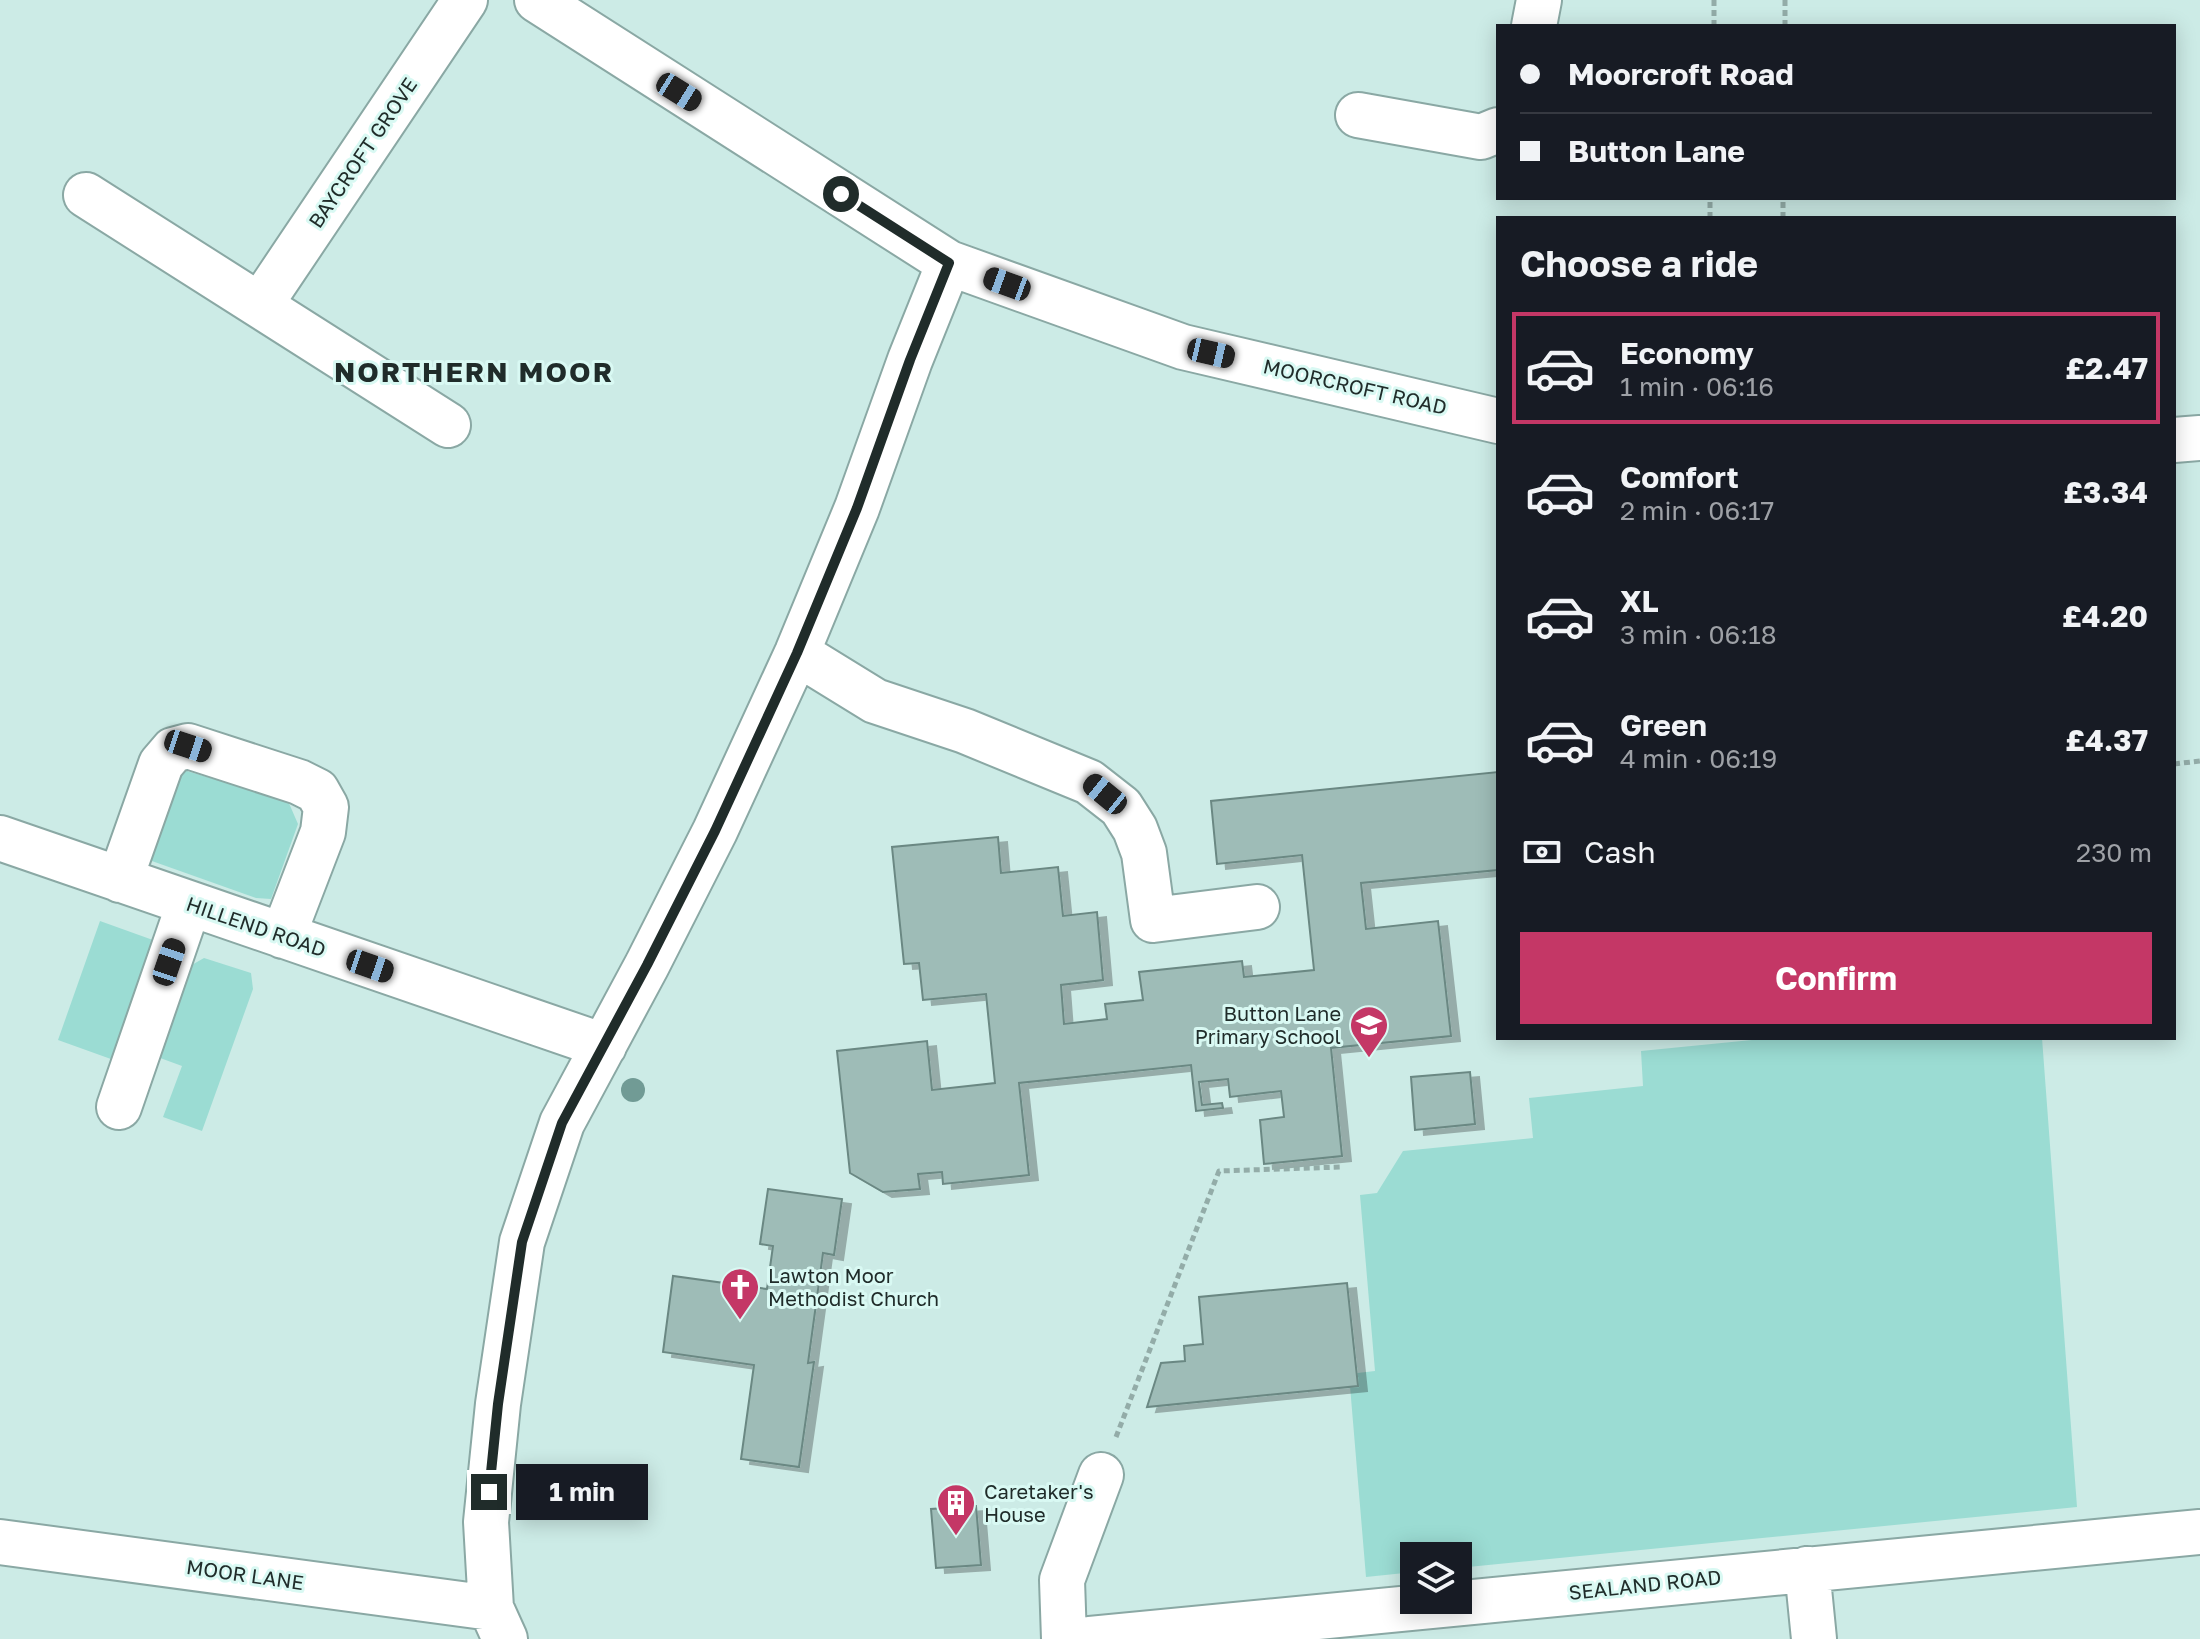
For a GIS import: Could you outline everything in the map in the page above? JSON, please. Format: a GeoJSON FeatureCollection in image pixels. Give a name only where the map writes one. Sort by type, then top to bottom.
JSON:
{"type":"FeatureCollection","features":[{"type":"Feature","properties":{"kind":"street","name":"BAYCROFT GROVE"},"geometry":{"type":"LineString","coordinates":[[260,305],[465,0]]}},
{"type":"Feature","properties":{"kind":"street","name":"MOORCROFT ROAD"},"geometry":{"type":"LineString","coordinates":[[537,0],[949,263],[1183,347],[1496,421]]}},
{"type":"Feature","properties":{"kind":"street"},"geometry":{"type":"LineString","coordinates":[[1534,24],[1539,0]]}},
{"type":"Feature","properties":{"kind":"street"},"geometry":{"type":"LineString","coordinates":[[1358,115],[1481,137],[1496,131]]}},
{"type":"Feature","properties":{"kind":"street"},"geometry":{"type":"LineString","coordinates":[[86,195],[448,425]]}},
{"type":"Feature","properties":{"kind":"street"},"geometry":{"type":"LineString","coordinates":[[498,1624],[486,1522],[498,1404],[522,1242],[562,1123],[715,831],[797,653],[857,508],[910,360],[949,263]]}},
{"type":"Feature","properties":{"kind":"street"},"geometry":{"type":"LineString","coordinates":[[2176,440],[2200,438]]}},
{"type":"Feature","properties":{"kind":"street"},"geometry":{"type":"LineString","coordinates":[[797,653],[875,701],[965,731],[1089,782],[1121,807],[1135,829],[1144,853],[1153,920],[1257,907]]}},
{"type":"Feature","properties":{"kind":"street"},"geometry":{"type":"LineString","coordinates":[[120,880],[161,764],[173,750],[188,746],[299,782],[317,791],[326,807],[323,832],[283,936]]}},
{"type":"Feature","properties":{"kind":"street","name":"HILLEND ROAD"},"geometry":{"type":"LineString","coordinates":[[0,838],[604,1046]]}},
{"type":"Feature","properties":{"kind":"street"},"geometry":{"type":"LineString","coordinates":[[119,1107],[189,904]]}},
{"type":"Feature","properties":{"kind":"street"},"geometry":{"type":"LineString","coordinates":[[1064,1639],[1062,1580],[1101,1475]]}},
{"type":"Feature","properties":{"kind":"street","name":"SEALAND ROAD"},"geometry":{"type":"LineString","coordinates":[[1090,1639],[1328,1628],[1807,1569],[2200,1532]]}},
{"type":"Feature","properties":{"kind":"street","name":"MOOR LANE"},"geometry":{"type":"LineString","coordinates":[[0,1542],[498,1624]]}},
{"type":"Feature","properties":{"kind":"street"},"geometry":{"type":"LineString","coordinates":[[1807,1569],[1814,1639]]}},
{"type":"Feature","properties":{"kind":"path"},"geometry":{"type":"LineString","coordinates":[[1714,0],[1714,24]]}},
{"type":"Feature","properties":{"kind":"path"},"geometry":{"type":"LineString","coordinates":[[1785,0],[1785,24]]}},
{"type":"Feature","properties":{"kind":"path"},"geometry":{"type":"LineString","coordinates":[[2176,764],[2200,761]]}},
{"type":"Feature","properties":{"kind":"path"},"geometry":{"type":"LineString","coordinates":[[1101,1475],[1219,1171],[1342,1167]]}},
{"type":"Feature","properties":{"kind":"shaded area"},"geometry":{"type":"Polygon","coordinates":[[[180,769],[288,801],[298,824],[271,899],[256,898],[135,855],[180,769]]]}},
{"type":"Feature","properties":{"kind":"shaded area"},"geometry":{"type":"Polygon","coordinates":[[[100,921],[164,944],[122,1063],[58,1040],[100,921]]]}},
{"type":"Feature","properties":{"kind":"shaded area"},"geometry":{"type":"Polygon","coordinates":[[[204,958],[251,973],[253,989],[202,1131],[163,1117],[182,1066],[152,1055],[183,970],[204,958]]]}},
{"type":"Feature","properties":{"kind":"shaded area"},"geometry":{"type":"Polygon","coordinates":[[[1752,1040],[2042,1040],[2077,1507],[1472,1567],[1472,1542],[1400,1542],[1400,1573],[1366,1577],[1349,1374],[1375,1371],[1360,1195],[1377,1193],[1403,1151],[1533,1138],[1529,1098],[1643,1086],[1641,1051],[1752,1040]]]}},
{"type":"Feature","properties":{"kind":"building","name":"Button Lane Primary School"},"geometry":{"type":"Polygon","coordinates":[[[1496,772],[1496,870],[1361,883],[1366,929],[1438,921],[1451,1036],[1331,1048],[1342,1156],[1264,1164],[1260,1120],[1284,1117],[1281,1091],[1230,1097],[1228,1079],[1199,1082],[1202,1105],[1222,1103],[1223,1108],[1196,1111],[1191,1065],[1019,1083],[1029,1175],[943,1184],[942,1172],[918,1174],[920,1189],[883,1192],[850,1173],[837,1051],[927,1041],[932,1090],[995,1083],[986,994],[923,1000],[919,963],[904,964],[892,847],[998,837],[1001,873],[1058,867],[1063,916],[1097,912],[1103,980],[1061,985],[1064,1024],[1107,1019],[1105,1004],[1143,1000],[1139,972],[1242,961],[1244,977],[1314,970],[1302,855],[1217,864],[1211,801],[1496,772]]]}},
{"type":"Feature","properties":{"kind":"building"},"geometry":{"type":"Polygon","coordinates":[[[1470,1072],[1475,1124],[1415,1130],[1411,1077],[1470,1072]]]}},
{"type":"Feature","properties":{"kind":"building","name":"Lawton Moor Methodist Church"},"geometry":{"type":"Polygon","coordinates":[[[768,1189],[842,1199],[834,1255],[823,1253],[808,1363],[814,1362],[799,1467],[741,1459],[754,1365],[663,1352],[673,1276],[767,1289],[773,1246],[760,1244],[768,1189]]]}},
{"type":"Feature","properties":{"kind":"building"},"geometry":{"type":"Polygon","coordinates":[[[1347,1283],[1358,1386],[1147,1407],[1161,1363],[1185,1361],[1184,1346],[1203,1344],[1199,1297],[1347,1283]]]}},
{"type":"Feature","properties":{"kind":"building","name":"Caretaker's House"},"geometry":{"type":"Polygon","coordinates":[[[976,1506],[981,1565],[936,1568],[931,1509],[976,1506]]]}},
{"type":"Feature","properties":{"kind":"place","name":"Button Lane Primary School"},"geometry":{"type":"Point","coordinates":[1369,1059]}},
{"type":"Feature","properties":{"kind":"place","name":"Lawton Moor Methodist Church"},"geometry":{"type":"Point","coordinates":[740,1321]}},
{"type":"Feature","properties":{"kind":"place","name":"Caretaker's House"},"geometry":{"type":"Point","coordinates":[956,1537]}},
{"type":"Feature","properties":{"kind":"district","name":"NORTHERN MOOR"},"geometry":{"type":"Point","coordinates":[474,372]}},
{"type":"Feature","properties":{"kind":"route"},"geometry":{"type":"LineString","coordinates":[[489,1492],[498,1404],[522,1242],[562,1123],[715,831],[797,653],[857,508],[910,360],[949,263],[841,194]]}}]}
